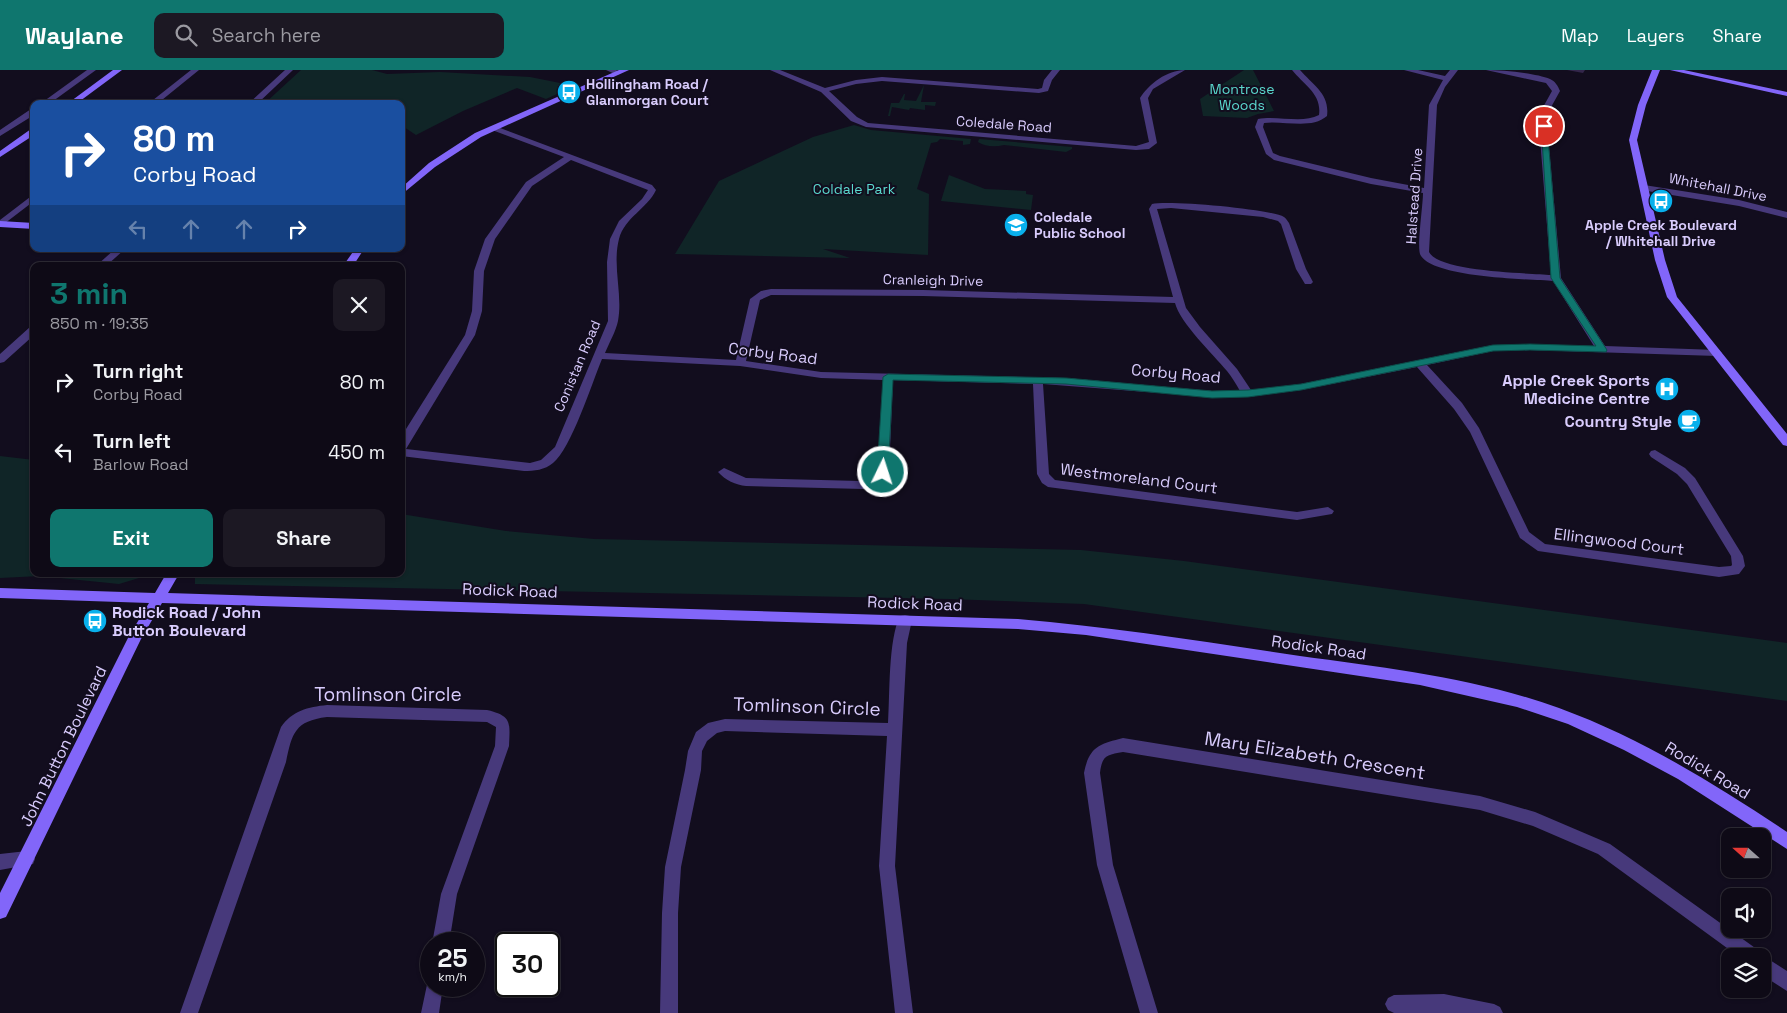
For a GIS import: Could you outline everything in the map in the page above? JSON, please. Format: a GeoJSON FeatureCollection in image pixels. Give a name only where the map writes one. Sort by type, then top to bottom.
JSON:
{"type":"FeatureCollection","features":[{"type":"Feature","properties":{"kind":"main road"},"geometry":{"type":"LineString","coordinates":[[77,100],[118,70]]}},
{"type":"Feature","properties":{"kind":"main road"},"geometry":{"type":"LineString","coordinates":[[1656,70],[1642,105],[1633,140],[1660,260],[1672,297],[1787,442]]}},
{"type":"Feature","properties":{"kind":"main road"},"geometry":{"type":"LineString","coordinates":[[1674,70],[1787,94]]}},
{"type":"Feature","properties":{"kind":"main road"},"geometry":{"type":"LineString","coordinates":[[1694,70],[1787,88]]}},
{"type":"Feature","properties":{"kind":"main road"},"geometry":{"type":"LineString","coordinates":[[405,190],[447,154],[495,128],[617,71]]}},
{"type":"Feature","properties":{"kind":"main road"},"geometry":{"type":"LineString","coordinates":[[0,155],[30,134]]}},
{"type":"Feature","properties":{"kind":"main road"},"geometry":{"type":"LineString","coordinates":[[0,224],[30,226]]}},
{"type":"Feature","properties":{"kind":"main road","name":"John Button Boulevard"},"geometry":{"type":"LineString","coordinates":[[0,910],[136,636],[170,577]]}},
{"type":"Feature","properties":{"kind":"main road","name":"Rodick Road"},"geometry":{"type":"LineString","coordinates":[[0,592],[905,620],[1018,624],[1086,630],[1420,679],[1491,694],[1573,720],[1658,759],[1787,841]]}},
{"type":"Feature","properties":{"kind":"street"},"geometry":{"type":"LineString","coordinates":[[50,100],[92,70]]}},
{"type":"Feature","properties":{"kind":"street"},"geometry":{"type":"LineString","coordinates":[[157,100],[195,70]]}},
{"type":"Feature","properties":{"kind":"street"},"geometry":{"type":"LineString","coordinates":[[256,100],[289,70]]}},
{"type":"Feature","properties":{"kind":"street","name":"Coledale Road"},"geometry":{"type":"LineString","coordinates":[[774,70],[824,90],[854,119],[874,127],[1136,148],[1146,147],[1153,143],[1144,98],[1150,88],[1181,70]]}},
{"type":"Feature","properties":{"kind":"street"},"geometry":{"type":"LineString","coordinates":[[824,90],[856,82],[882,79],[1039,91],[1045,89],[1048,80],[1056,70]]}},
{"type":"Feature","properties":{"kind":"street"},"geometry":{"type":"LineString","coordinates":[[1296,70],[1322,97],[1325,108],[1323,116],[1316,120],[1272,119],[1261,121],[1259,127],[1270,154],[1277,158],[1371,181],[1428,191]]}},
{"type":"Feature","properties":{"kind":"street"},"geometry":{"type":"LineString","coordinates":[[1408,70],[1448,79]]}},
{"type":"Feature","properties":{"kind":"street","name":"Halstead Drive"},"geometry":{"type":"LineString","coordinates":[[1454,70],[1441,87],[1433,106],[1424,252],[1427,258],[1433,262],[1453,268],[1556,278]]}},
{"type":"Feature","properties":{"kind":"street"},"geometry":{"type":"LineString","coordinates":[[1490,70],[1548,81],[1555,87],[1556,91],[1546,109],[1544,126],[1556,278],[1602,350]]}},
{"type":"Feature","properties":{"kind":"street"},"geometry":{"type":"LineString","coordinates":[[0,134],[30,114]]}},
{"type":"Feature","properties":{"kind":"street","name":"Conistan Road"},"geometry":{"type":"LineString","coordinates":[[405,452],[524,467],[543,466],[560,448],[613,321],[612,256],[617,234],[624,220],[649,198],[652,190],[650,187],[495,128]]}},
{"type":"Feature","properties":{"kind":"street"},"geometry":{"type":"LineString","coordinates":[[405,441],[470,335],[477,311],[479,272],[490,239],[518,197],[530,184],[571,156]]}},
{"type":"Feature","properties":{"kind":"street","name":"Whitehall Drive"},"geometry":{"type":"LineString","coordinates":[[1644,188],[1725,200],[1787,215]]}},
{"type":"Feature","properties":{"kind":"street"},"geometry":{"type":"LineString","coordinates":[[0,224],[30,200]]}},
{"type":"Feature","properties":{"kind":"street"},"geometry":{"type":"LineString","coordinates":[[1248,394],[1232,371],[1188,318],[1178,300],[1153,209],[1155,206],[1171,205],[1264,214],[1281,219],[1285,223],[1308,282]]}},
{"type":"Feature","properties":{"kind":"street"},"geometry":{"type":"LineString","coordinates":[[105,262],[117,252]]}},
{"type":"Feature","properties":{"kind":"street","name":"Cranleigh Drive"},"geometry":{"type":"LineString","coordinates":[[740,363],[755,299],[764,293],[923,293],[1178,300]]}},
{"type":"Feature","properties":{"kind":"street"},"geometry":{"type":"LineString","coordinates":[[0,360],[30,333]]}},
{"type":"Feature","properties":{"kind":"street","name":"Corby Road"},"geometry":{"type":"LineString","coordinates":[[600,356],[740,363],[821,375],[1038,380],[1095,383],[1212,394],[1248,394],[1301,387],[1493,348],[1530,347],[1717,353]]}},
{"type":"Feature","properties":{"kind":"street","name":"Ellingwood Court"},"geometry":{"type":"LineString","coordinates":[[1420,363],[1448,394],[1472,426],[1524,535],[1531,541],[1542,548],[1719,572],[1734,571],[1740,566],[1737,556],[1691,481],[1681,471],[1655,454]]}},
{"type":"Feature","properties":{"kind":"street"},"geometry":{"type":"LineString","coordinates":[[724,472],[739,481],[746,482],[869,485],[875,482],[883,472],[888,377]]}},
{"type":"Feature","properties":{"kind":"street","name":"Westmoreland Court"},"geometry":{"type":"LineString","coordinates":[[1038,380],[1043,474],[1046,480],[1052,484],[1297,516],[1328,511]]}},
{"type":"Feature","properties":{"kind":"street"},"geometry":{"type":"LineString","coordinates":[[904,1013],[887,866],[900,643],[905,620]]}},
{"type":"Feature","properties":{"kind":"street","name":"Tomlinson Circle"},"geometry":{"type":"LineString","coordinates":[[189,1013],[273,778],[282,741],[288,728],[296,720],[308,713],[327,711],[487,716],[498,719],[503,725],[502,746],[454,879],[443,932]]}},
{"type":"Feature","properties":{"kind":"street","name":"Tomlinson Circle"},"geometry":{"type":"LineString","coordinates":[[669,1013],[670,913],[674,867],[695,751],[701,737],[713,727],[725,724],[895,730]]}},
{"type":"Feature","properties":{"kind":"street","name":"Mary Elizabeth Crescent"},"geometry":{"type":"LineString","coordinates":[[1149,1013],[1105,865],[1092,772],[1094,758],[1101,750],[1123,745],[1480,803],[1535,819],[1604,849],[1741,948]]}},
{"type":"Feature","properties":{"kind":"street"},"geometry":{"type":"LineString","coordinates":[[0,862],[27,858]]}},
{"type":"Feature","properties":{"kind":"street"},"geometry":{"type":"LineString","coordinates":[[1771,970],[1787,982]]}},
{"type":"Feature","properties":{"kind":"street"},"geometry":{"type":"LineString","coordinates":[[430,1013],[432,997]]}},
{"type":"Feature","properties":{"kind":"street"},"geometry":{"type":"LineString","coordinates":[[1394,1004],[1444,1003],[1494,1013]]}},
{"type":"Feature","properties":{"kind":"green space"},"geometry":{"type":"Polygon","coordinates":[[[301,70],[372,70],[387,74],[440,72],[530,77],[575,86],[546,99],[517,88],[463,111],[416,135],[405,128],[405,100],[268,100],[301,70]]]}},
{"type":"Feature","properties":{"kind":"green space","name":"Montrose Woods"},"geometry":{"type":"Polygon","coordinates":[[[1244,70],[1253,70],[1274,111],[1247,118],[1203,116],[1200,99],[1244,70]]]}},
{"type":"Feature","properties":{"kind":"green space"},"geometry":{"type":"Polygon","coordinates":[[[924,85],[921,102],[936,102],[935,106],[925,105],[925,110],[892,107],[890,116],[888,116],[891,103],[899,103],[904,94],[904,100],[916,101],[924,85]]]}},
{"type":"Feature","properties":{"kind":"green space","name":"Coldale Park"},"geometry":{"type":"Polygon","coordinates":[[[854,125],[871,130],[971,139],[970,144],[963,145],[963,141],[940,139],[937,142],[931,143],[917,189],[929,194],[928,255],[823,249],[850,258],[675,254],[719,181],[813,137],[854,125]]]}},
{"type":"Feature","properties":{"kind":"green space"},"geometry":{"type":"Polygon","coordinates":[[[979,139],[1072,147],[1072,149],[1066,152],[1004,145],[991,146],[978,142],[979,139]]]}},
{"type":"Feature","properties":{"kind":"green space"},"geometry":{"type":"Polygon","coordinates":[[[949,175],[985,189],[1026,191],[1026,194],[1033,195],[1031,210],[941,201],[949,175]]]}},
{"type":"Feature","properties":{"kind":"green space"},"geometry":{"type":"Polygon","coordinates":[[[0,456],[30,460],[30,576],[0,578],[0,456]]]}},
{"type":"Feature","properties":{"kind":"green space"},"geometry":{"type":"Polygon","coordinates":[[[405,515],[506,531],[594,539],[1081,550],[1184,561],[1787,643],[1787,701],[1084,604],[949,599],[195,584],[195,577],[405,577],[405,515]]]}},
{"type":"Feature","properties":{"kind":"green space"},"geometry":{"type":"Polygon","coordinates":[[[50,577],[140,577],[119,584],[50,577]]]}},
{"type":"Feature","properties":{"kind":"place","name":"Hollingham Road / Glanmorgan Court"},"geometry":{"type":"Point","coordinates":[569,92]}},
{"type":"Feature","properties":{"kind":"place","name":"Apple Creek Boulevard / Whitehall Drive"},"geometry":{"type":"Point","coordinates":[1661,201]}},
{"type":"Feature","properties":{"kind":"place","name":"Coledale Public School"},"geometry":{"type":"Point","coordinates":[1016,225]}},
{"type":"Feature","properties":{"kind":"place","name":"Apple Creek Sports Medicine Centre"},"geometry":{"type":"Point","coordinates":[1667,389]}},
{"type":"Feature","properties":{"kind":"place","name":"Country Style"},"geometry":{"type":"Point","coordinates":[1689,421]}},
{"type":"Feature","properties":{"kind":"place","name":"Rodick Road / John Button Boulevard"},"geometry":{"type":"Point","coordinates":[95,621]}},
{"type":"Feature","properties":{"kind":"route"},"geometry":{"type":"LineString","coordinates":[[883,472],[888,377],[1066,381],[1212,394],[1248,394],[1301,387],[1493,348],[1530,347],[1602,350],[1556,278],[1544,126]]}}]}
